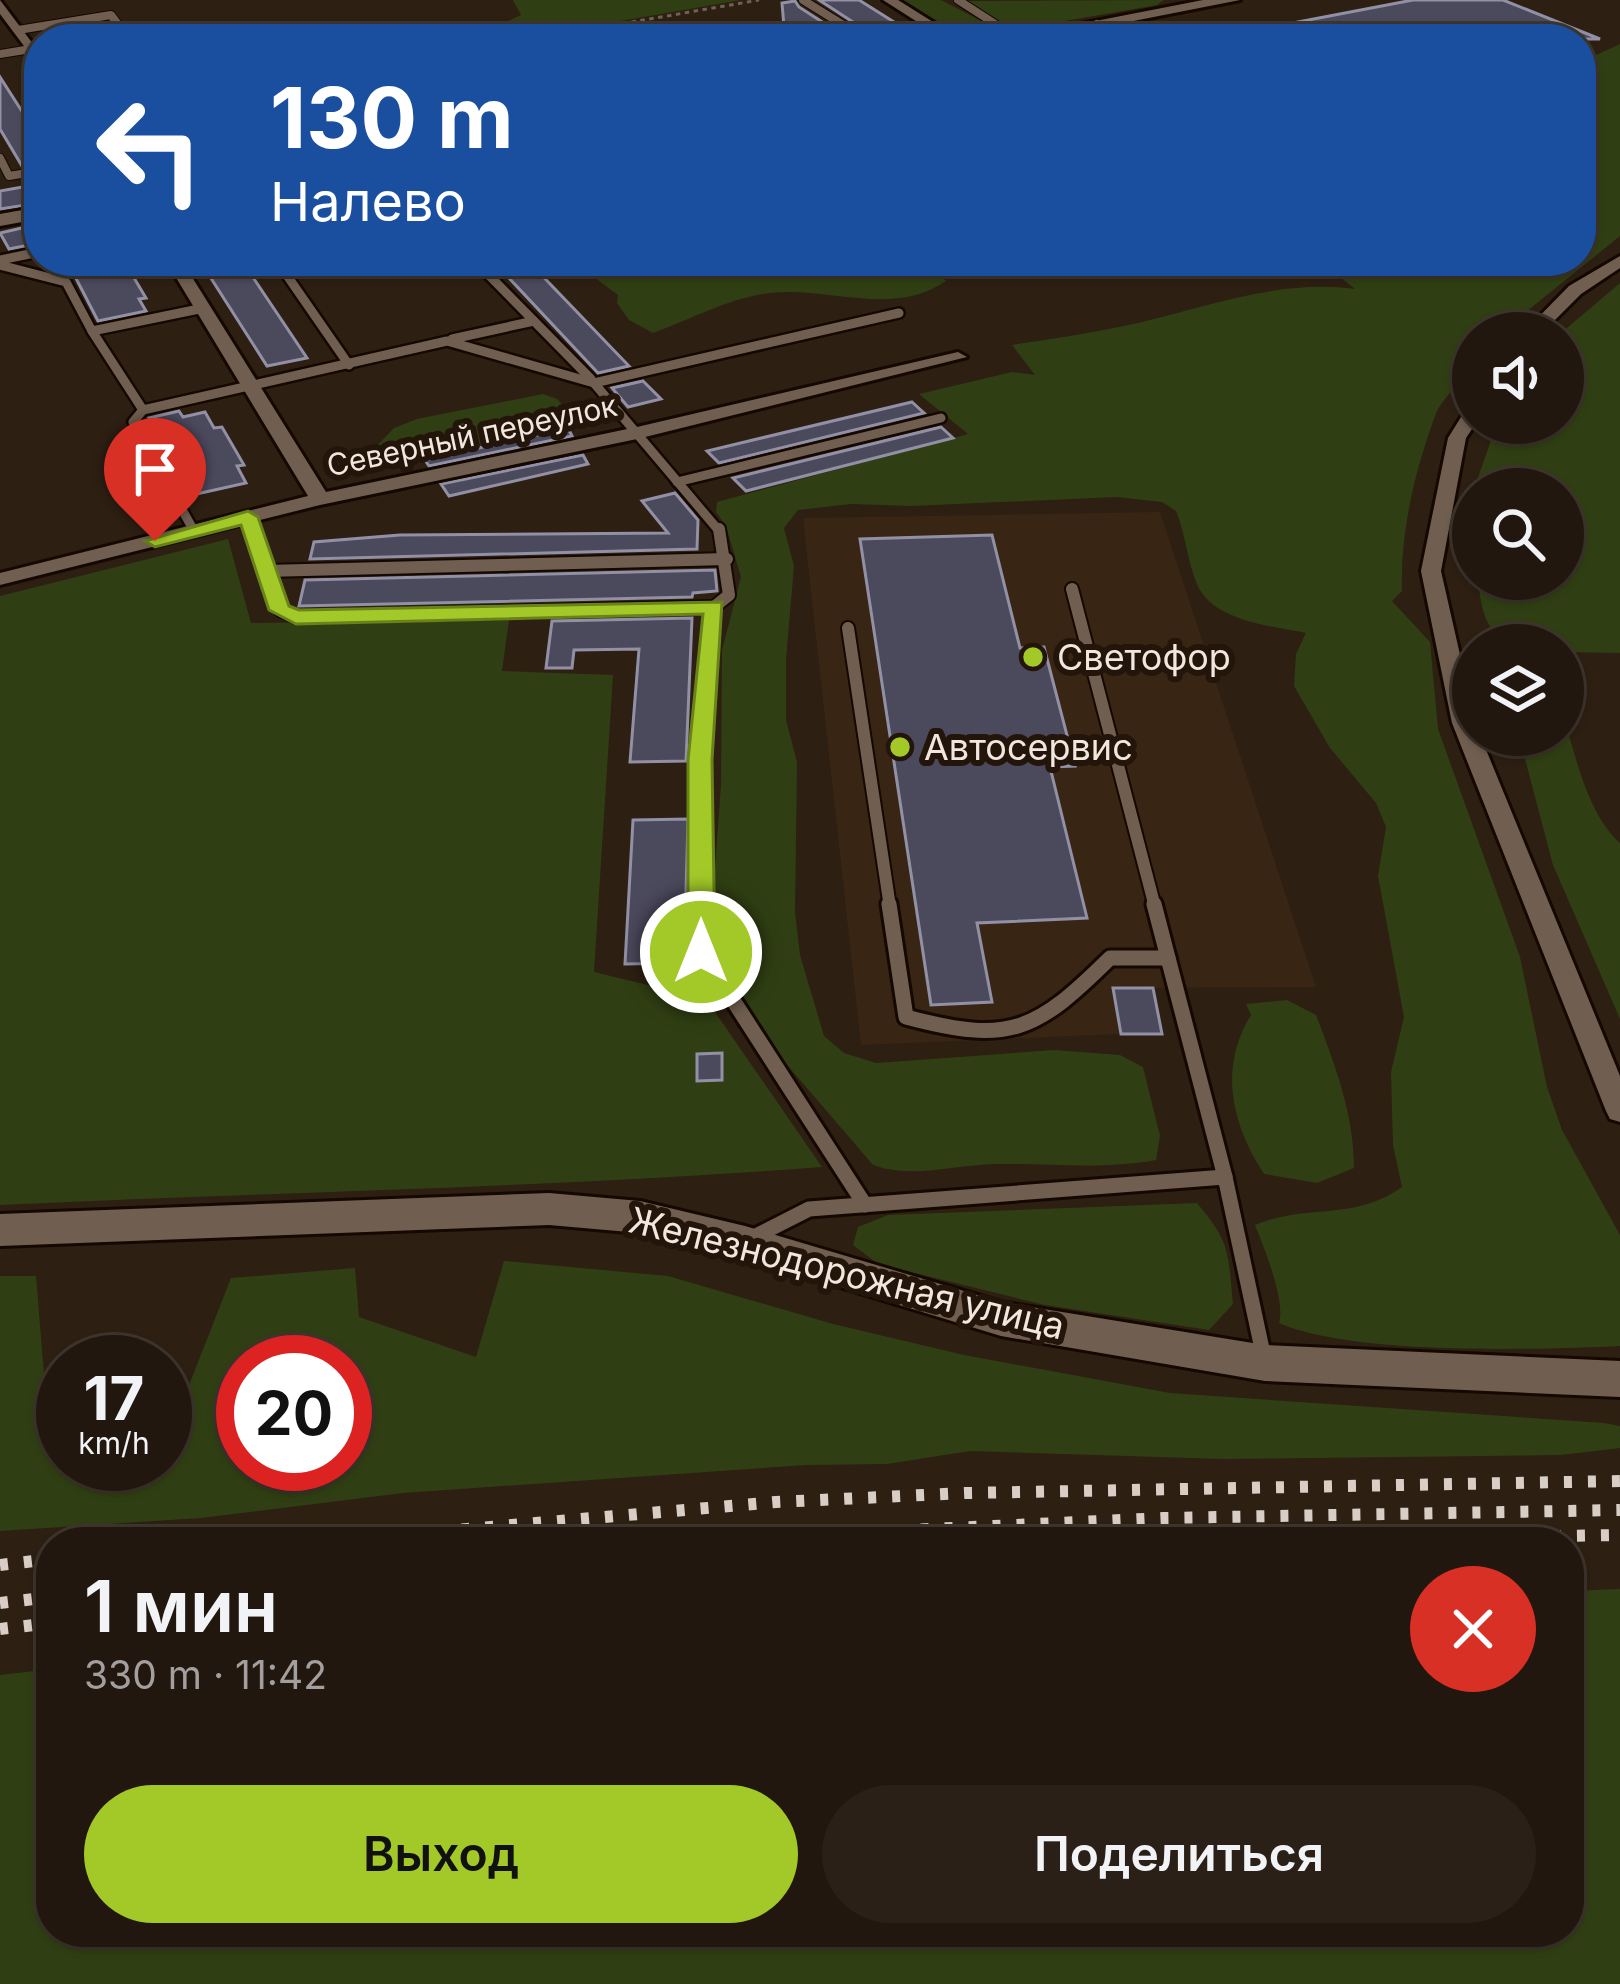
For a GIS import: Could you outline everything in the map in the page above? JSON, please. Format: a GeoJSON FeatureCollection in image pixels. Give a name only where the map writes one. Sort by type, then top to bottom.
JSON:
{"type":"FeatureCollection","features":[{"type":"Feature","properties":{"kind":"main road"},"geometry":{"type":"LineString","coordinates":[[1133,24],[1232,0]]}},
{"type":"Feature","properties":{"kind":"main road","name":"Железнодорожная улица"},"geometry":{"type":"LineString","coordinates":[[0,1230],[549,1209],[640,1217],[745,1242],[1001,1319],[1265,1364],[1620,1378]]}},
{"type":"Feature","properties":{"kind":"street"},"geometry":{"type":"LineString","coordinates":[[889,0],[928,24]]}},
{"type":"Feature","properties":{"kind":"street"},"geometry":{"type":"LineString","coordinates":[[0,4],[24,39]]}},
{"type":"Feature","properties":{"kind":"street"},"geometry":{"type":"LineString","coordinates":[[1553,312],[1575,290],[1620,261]]}},
{"type":"Feature","properties":{"kind":"street"},"geometry":{"type":"LineString","coordinates":[[184,276],[320,499]]}},
{"type":"Feature","properties":{"kind":"street","name":"Северный переулок"},"geometry":{"type":"LineString","coordinates":[[0,579],[320,499],[637,433],[958,357]]}},
{"type":"Feature","properties":{"kind":"street"},"geometry":{"type":"LineString","coordinates":[[1456,444],[1431,571],[1464,723],[1620,1111]]}},
{"type":"Feature","properties":{"kind":"lane"},"geometry":{"type":"LineString","coordinates":[[803,0],[842,24]]}},
{"type":"Feature","properties":{"kind":"lane"},"geometry":{"type":"LineString","coordinates":[[958,0],[992,24]]}},
{"type":"Feature","properties":{"kind":"lane"},"geometry":{"type":"LineString","coordinates":[[55,24],[111,15],[118,24]]}},
{"type":"Feature","properties":{"kind":"lane"},"geometry":{"type":"LineString","coordinates":[[18,30],[24,29]]}},
{"type":"Feature","properties":{"kind":"lane"},"geometry":{"type":"LineString","coordinates":[[0,158],[9,176],[24,174]]}},
{"type":"Feature","properties":{"kind":"lane"},"geometry":{"type":"LineString","coordinates":[[46,276],[66,282],[143,410]]}},
{"type":"Feature","properties":{"kind":"lane"},"geometry":{"type":"LineString","coordinates":[[287,276],[349,365]]}},
{"type":"Feature","properties":{"kind":"lane"},"geometry":{"type":"LineString","coordinates":[[248,517],[280,610],[296,617],[714,607],[729,595],[727,559],[718,526],[594,383],[490,276]]}},
{"type":"Feature","properties":{"kind":"lane"},"geometry":{"type":"LineString","coordinates":[[92,331],[204,308]]}},
{"type":"Feature","properties":{"kind":"lane"},"geometry":{"type":"LineString","coordinates":[[447,340],[594,383],[899,313]]}},
{"type":"Feature","properties":{"kind":"lane"},"geometry":{"type":"LineString","coordinates":[[194,531],[134,422],[143,410],[534,321]]}},
{"type":"Feature","properties":{"kind":"lane"},"geometry":{"type":"LineString","coordinates":[[677,482],[941,418]]}},
{"type":"Feature","properties":{"kind":"lane"},"geometry":{"type":"LineString","coordinates":[[266,571],[727,559]]}},
{"type":"Feature","properties":{"kind":"lane"},"geometry":{"type":"LineString","coordinates":[[1072,589],[1225,1177],[1265,1364]]}},
{"type":"Feature","properties":{"kind":"lane"},"geometry":{"type":"LineString","coordinates":[[714,607],[700,760],[701,952],[865,1205]]}},
{"type":"Feature","properties":{"kind":"lane"},"geometry":{"type":"LineString","coordinates":[[848,628],[906,1017],[952,1030],[1012,1028],[1050,1015],[1110,958],[1168,958]]}},
{"type":"Feature","properties":{"kind":"lane"},"geometry":{"type":"LineString","coordinates":[[745,1242],[809,1209],[1225,1177]]}},
{"type":"Feature","properties":{"kind":"path"},"geometry":{"type":"LineString","coordinates":[[621,24],[760,0]]}},
{"type":"Feature","properties":{"kind":"shaded area"},"geometry":{"type":"Polygon","coordinates":[[[1160,512],[1316,987],[1114,988],[1121,1034],[861,1045],[803,518],[1160,512]]]}},
{"type":"Feature","properties":{"kind":"green space"},"geometry":{"type":"Polygon","coordinates":[[[513,0],[741,0],[604,24],[502,24],[521,15],[513,0]]]}},
{"type":"Feature","properties":{"kind":"green space"},"geometry":{"type":"Polygon","coordinates":[[[895,0],[941,0],[985,23],[980,24],[935,24],[895,0]]]}},
{"type":"Feature","properties":{"kind":"green space"},"geometry":{"type":"Polygon","coordinates":[[[1164,0],[1048,24],[1003,24],[963,1],[1164,0]]]}},
{"type":"Feature","properties":{"kind":"green space"},"geometry":{"type":"Polygon","coordinates":[[[1620,44],[1620,236],[1596,255],[1596,55],[1620,44]]]}},
{"type":"Feature","properties":{"kind":"green space"},"geometry":{"type":"Polygon","coordinates":[[[592,276],[942,276],[946,281],[904,298],[770,293],[725,304],[653,333],[629,320],[617,303],[618,295],[592,276]]]}},
{"type":"Feature","properties":{"kind":"green space"},"geometry":{"type":"Polygon","coordinates":[[[1339,276],[1571,276],[1526,312],[1452,312],[1452,392],[1438,409],[1421,458],[1406,524],[1402,591],[1392,601],[1430,642],[1438,729],[1520,957],[1547,1087],[1562,1130],[1620,1235],[1620,1346],[1397,1345],[1351,1341],[1279,1323],[1277,1289],[1255,1225],[1366,1205],[1402,1187],[1393,1145],[1391,1072],[1404,1017],[1378,876],[1386,827],[1376,803],[1330,748],[1294,686],[1296,654],[1306,633],[1244,620],[1215,606],[1197,584],[1176,511],[1162,502],[1117,497],[851,504],[798,510],[784,528],[794,566],[786,720],[797,762],[795,912],[800,955],[824,1036],[844,1053],[876,1063],[1054,1050],[1120,1055],[1143,1067],[1160,1136],[1156,1160],[917,1171],[873,1165],[776,1052],[716,954],[711,923],[721,785],[722,650],[741,577],[726,526],[716,512],[717,502],[968,434],[919,394],[1012,372],[1035,375],[1012,345],[1124,326],[1238,297],[1326,287],[1355,289],[1339,276]]]}},
{"type":"Feature","properties":{"kind":"green space"},"geometry":{"type":"Polygon","coordinates":[[[1620,283],[1620,653],[1584,652],[1584,624],[1489,624],[1481,600],[1584,600],[1584,468],[1481,468],[1490,444],[1584,444],[1584,314],[1620,283]]]}},
{"type":"Feature","properties":{"kind":"green space"},"geometry":{"type":"Polygon","coordinates":[[[543,394],[557,399],[576,419],[507,442],[388,465],[372,451],[394,428],[417,419],[543,394]]]}},
{"type":"Feature","properties":{"kind":"green space"},"geometry":{"type":"Polygon","coordinates":[[[228,539],[251,623],[509,620],[502,671],[613,675],[594,972],[706,999],[822,1167],[514,1185],[0,1205],[0,596],[228,539]]]}},
{"type":"Feature","properties":{"kind":"green space"},"geometry":{"type":"Polygon","coordinates":[[[1524,756],[1575,756],[1599,816],[1620,843],[1620,1019],[1553,865],[1524,756]]]}},
{"type":"Feature","properties":{"kind":"green space"},"geometry":{"type":"Polygon","coordinates":[[[1287,1000],[1316,1015],[1351,1128],[1354,1168],[1317,1183],[1264,1174],[1244,1136],[1233,1096],[1235,1055],[1251,1015],[1246,1004],[1287,1000]]]}},
{"type":"Feature","properties":{"kind":"green space"},"geometry":{"type":"Polygon","coordinates":[[[1197,1203],[1222,1239],[1233,1304],[1209,1330],[1045,1305],[878,1264],[853,1245],[858,1227],[888,1215],[1197,1203]]]}},
{"type":"Feature","properties":{"kind":"green space"},"geometry":{"type":"Polygon","coordinates":[[[504,1261],[668,1276],[833,1324],[964,1355],[1170,1393],[1604,1423],[1620,1426],[1620,1448],[1561,1455],[1222,1459],[970,1451],[887,1464],[807,1465],[403,1493],[201,1518],[0,1531],[0,1276],[36,1276],[41,1335],[36,1335],[36,1491],[192,1491],[192,1377],[231,1278],[355,1268],[359,1317],[476,1357],[504,1261]]]}},
{"type":"Feature","properties":{"kind":"green space"},"geometry":{"type":"Polygon","coordinates":[[[1620,1589],[1620,1984],[0,1984],[0,1675],[36,1671],[36,1947],[1584,1947],[1584,1590],[1620,1589]]]}},
{"type":"Feature","properties":{"kind":"building"},"geometry":{"type":"Polygon","coordinates":[[[819,0],[859,0],[897,24],[856,24],[819,0]]]}},
{"type":"Feature","properties":{"kind":"building"},"geometry":{"type":"Polygon","coordinates":[[[1413,0],[1503,0],[1563,24],[1287,24],[1413,0]]]}},
{"type":"Feature","properties":{"kind":"building"},"geometry":{"type":"Polygon","coordinates":[[[795,1],[825,24],[784,24],[782,3],[795,1]]]}},
{"type":"Feature","properties":{"kind":"building"},"geometry":{"type":"Polygon","coordinates":[[[0,77],[24,115],[24,166],[0,129],[0,77]]]}},
{"type":"Feature","properties":{"kind":"building"},"geometry":{"type":"Polygon","coordinates":[[[24,187],[24,205],[0,209],[0,191],[24,187]]]}},
{"type":"Feature","properties":{"kind":"building"},"geometry":{"type":"Polygon","coordinates":[[[24,227],[24,246],[9,249],[0,233],[24,227]]]}},
{"type":"Feature","properties":{"kind":"building"},"geometry":{"type":"Polygon","coordinates":[[[75,276],[133,276],[146,298],[139,299],[146,311],[98,321],[75,276]]]}},
{"type":"Feature","properties":{"kind":"building"},"geometry":{"type":"Polygon","coordinates":[[[210,276],[252,276],[307,358],[267,366],[210,276]]]}},
{"type":"Feature","properties":{"kind":"building"},"geometry":{"type":"Polygon","coordinates":[[[507,276],[542,276],[629,366],[598,373],[507,276]]]}},
{"type":"Feature","properties":{"kind":"building"},"geometry":{"type":"Polygon","coordinates":[[[643,381],[661,399],[628,407],[612,388],[643,381]]]}},
{"type":"Feature","properties":{"kind":"building"},"geometry":{"type":"Polygon","coordinates":[[[912,402],[924,413],[719,463],[707,451],[912,402]]]}},
{"type":"Feature","properties":{"kind":"building"},"geometry":{"type":"Polygon","coordinates":[[[179,411],[183,417],[205,412],[214,428],[222,427],[244,465],[237,466],[246,483],[192,495],[149,418],[179,411]]]}},
{"type":"Feature","properties":{"kind":"building"},"geometry":{"type":"Polygon","coordinates":[[[941,427],[953,438],[746,491],[733,478],[941,427]]]}},
{"type":"Feature","properties":{"kind":"building"},"geometry":{"type":"Polygon","coordinates":[[[568,428],[572,436],[429,466],[425,460],[568,428]]]}},
{"type":"Feature","properties":{"kind":"building"},"geometry":{"type":"Polygon","coordinates":[[[583,455],[588,464],[449,496],[441,484],[583,455]]]}},
{"type":"Feature","properties":{"kind":"building"},"geometry":{"type":"Polygon","coordinates":[[[675,493],[698,520],[697,549],[310,559],[314,542],[400,535],[668,533],[642,501],[675,493]]]}},
{"type":"Feature","properties":{"kind":"building"},"geometry":{"type":"Polygon","coordinates":[[[992,535],[1020,648],[1044,647],[1075,766],[1050,767],[1087,918],[977,923],[992,1002],[931,1005],[860,539],[992,535]]]}},
{"type":"Feature","properties":{"kind":"building"},"geometry":{"type":"Polygon","coordinates":[[[715,570],[717,591],[693,593],[692,597],[299,606],[305,580],[715,570]]]}},
{"type":"Feature","properties":{"kind":"building"},"geometry":{"type":"Polygon","coordinates":[[[692,618],[686,761],[630,762],[639,649],[574,650],[572,668],[546,668],[552,621],[692,618]]]}},
{"type":"Feature","properties":{"kind":"building"},"geometry":{"type":"Polygon","coordinates":[[[688,819],[684,963],[625,964],[633,820],[688,819]]]}},
{"type":"Feature","properties":{"kind":"building"},"geometry":{"type":"Polygon","coordinates":[[[1113,988],[1153,988],[1162,1034],[1121,1034],[1113,988]]]}},
{"type":"Feature","properties":{"kind":"building"},"geometry":{"type":"Polygon","coordinates":[[[722,1053],[722,1080],[697,1081],[697,1054],[722,1053]]]}},
{"type":"Feature","properties":{"kind":"railway"},"geometry":{"type":"LineString","coordinates":[[490,1527],[776,1502],[966,1493],[1620,1481]]}},
{"type":"Feature","properties":{"kind":"railway"},"geometry":{"type":"LineString","coordinates":[[973,1527],[1163,1518],[1620,1510]]}},
{"type":"Feature","properties":{"kind":"railway"},"geometry":{"type":"LineString","coordinates":[[1584,1536],[1620,1535]]}},
{"type":"Feature","properties":{"kind":"railway"},"geometry":{"type":"LineString","coordinates":[[0,1565],[36,1561]]}},
{"type":"Feature","properties":{"kind":"railway"},"geometry":{"type":"LineString","coordinates":[[0,1603],[36,1599]]}},
{"type":"Feature","properties":{"kind":"railway"},"geometry":{"type":"LineString","coordinates":[[0,1629],[36,1625]]}},
{"type":"Feature","properties":{"kind":"place","name":"Светофор"},"geometry":{"type":"Point","coordinates":[1033,657]}},
{"type":"Feature","properties":{"kind":"place","name":"Автосервис"},"geometry":{"type":"Point","coordinates":[900,747]}},
{"type":"Feature","properties":{"kind":"route"},"geometry":{"type":"LineString","coordinates":[[155,541],[248,517],[280,610],[296,617],[714,607],[700,760],[701,952]]}}]}
